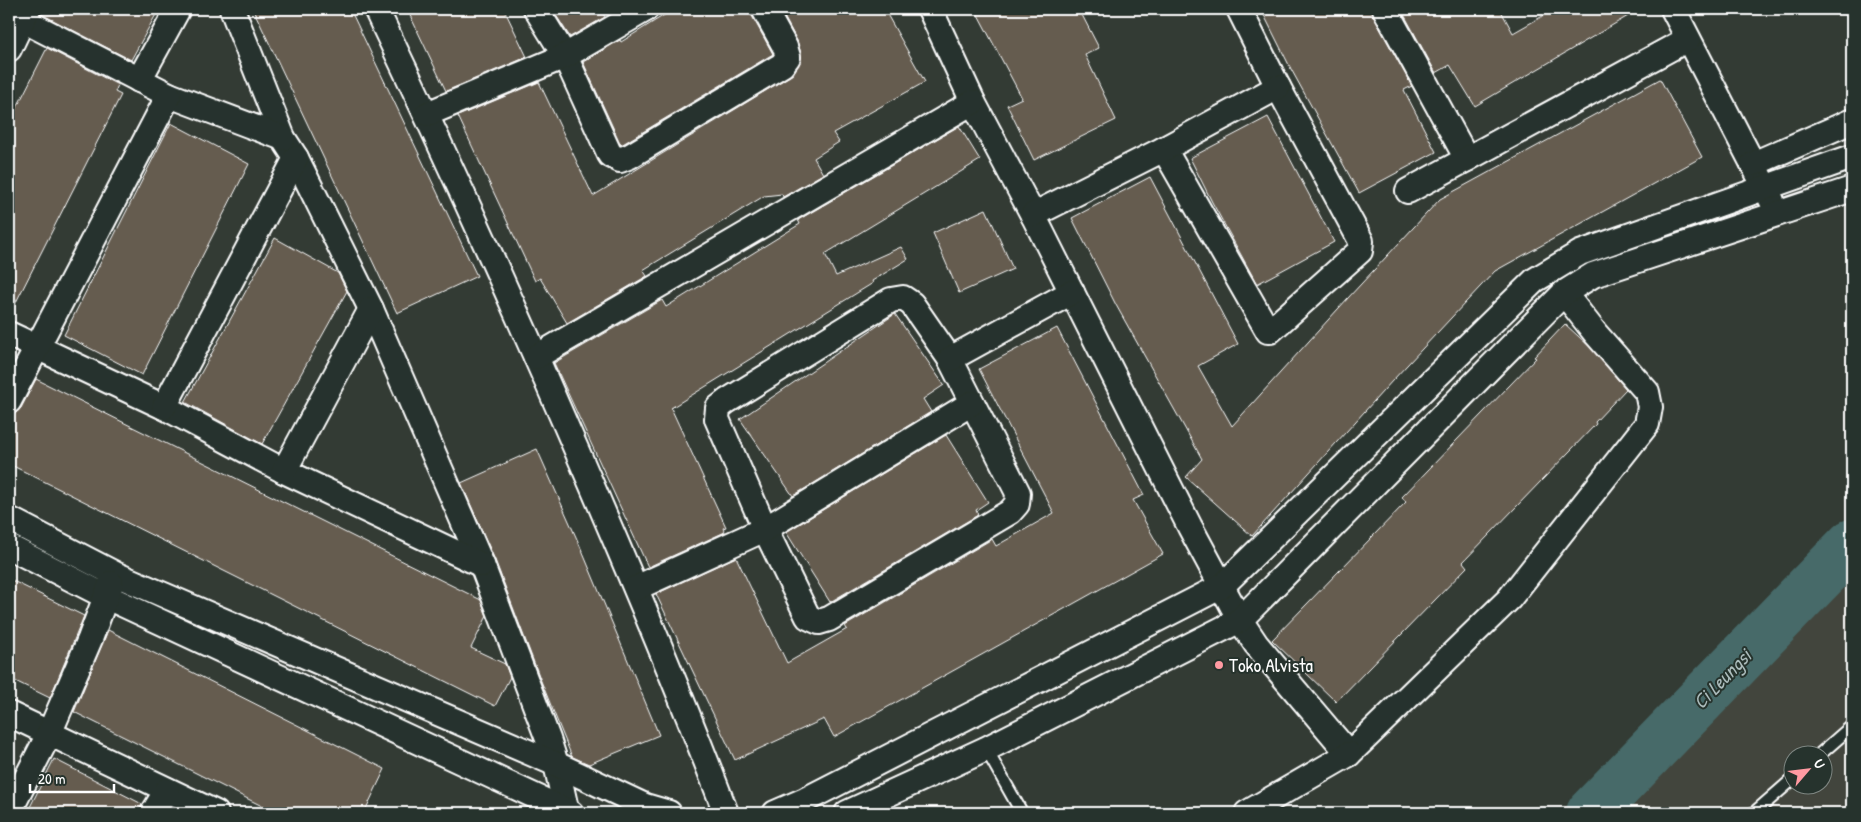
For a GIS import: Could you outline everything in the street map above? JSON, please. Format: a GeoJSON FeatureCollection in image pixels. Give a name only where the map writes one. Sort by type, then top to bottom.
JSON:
{"type":"FeatureCollection","features":[{"type":"Feature","properties":{"kind":"street"},"geometry":{"type":"LineString","coordinates":[[139,80],[178,9]]}},
{"type":"Feature","properties":{"kind":"street"},"geometry":{"type":"LineString","coordinates":[[232,9],[283,138],[296,158],[371,309],[482,564],[556,764],[568,813]]}},
{"type":"Feature","properties":{"kind":"street"},"geometry":{"type":"LineString","coordinates":[[376,9],[427,114],[536,357],[636,588],[726,813]]}},
{"type":"Feature","properties":{"kind":"street"},"geometry":{"type":"LineString","coordinates":[[536,9],[564,56],[610,156],[620,160],[630,156],[782,65],[788,57],[785,47],[764,9]]}},
{"type":"Feature","properties":{"kind":"street"},"geometry":{"type":"LineString","coordinates":[[427,114],[564,56],[646,9]]}},
{"type":"Feature","properties":{"kind":"street"},"geometry":{"type":"LineString","coordinates":[[930,9],[972,102],[1033,215],[1190,527],[1240,620],[1256,644],[1349,754]]}},
{"type":"Feature","properties":{"kind":"street"},"geometry":{"type":"LineString","coordinates":[[1164,149],[1266,331],[1270,331],[1360,251],[1362,247],[1361,241],[1278,87],[1239,9]]}},
{"type":"Feature","properties":{"kind":"street"},"geometry":{"type":"LineString","coordinates":[[1385,9],[1467,159]]}},
{"type":"Feature","properties":{"kind":"street"},"geometry":{"type":"LineString","coordinates":[[1673,9],[1778,214]]}},
{"type":"Feature","properties":{"kind":"street"},"geometry":{"type":"LineString","coordinates":[[9,49],[20,15],[169,96],[283,138]]}},
{"type":"Feature","properties":{"kind":"street"},"geometry":{"type":"LineString","coordinates":[[1408,191],[1688,39]]}},
{"type":"Feature","properties":{"kind":"street"},"geometry":{"type":"LineString","coordinates":[[1033,215],[1164,149],[1278,87]]}},
{"type":"Feature","properties":{"kind":"street"},"geometry":{"type":"LineString","coordinates":[[9,401],[169,96]]}},
{"type":"Feature","properties":{"kind":"street"},"geometry":{"type":"LineString","coordinates":[[536,357],[972,102]]}},
{"type":"Feature","properties":{"kind":"street"},"geometry":{"type":"LineString","coordinates":[[1753,164],[1852,121]]}},
{"type":"Feature","properties":{"kind":"street"},"geometry":{"type":"LineString","coordinates":[[775,813],[805,800],[1222,586],[1535,280],[1580,253],[1852,157]]}},
{"type":"Feature","properties":{"kind":"street"},"geometry":{"type":"LineString","coordinates":[[164,407],[296,158]]}},
{"type":"Feature","properties":{"kind":"street"},"geometry":{"type":"LineString","coordinates":[[847,813],[986,750],[1240,620],[1564,293],[1593,275],[1852,189]]}},
{"type":"Feature","properties":{"kind":"street"},"geometry":{"type":"LineString","coordinates":[[950,359],[1072,292]]}},
{"type":"Feature","properties":{"kind":"street"},"geometry":{"type":"LineString","coordinates":[[1248,813],[1349,754],[1508,599],[1647,424],[1650,407],[1647,392],[1596,334],[1564,293]]}},
{"type":"Feature","properties":{"kind":"street"},"geometry":{"type":"LineString","coordinates":[[903,298],[912,304],[950,359],[972,403],[1018,493],[1017,504],[1010,512],[837,614],[819,622],[808,617],[765,529],[717,419],[718,408],[726,401],[891,300],[903,298]]}},
{"type":"Feature","properties":{"kind":"street"},"geometry":{"type":"LineString","coordinates":[[284,471],[371,309]]}},
{"type":"Feature","properties":{"kind":"street"},"geometry":{"type":"LineString","coordinates":[[9,334],[164,407],[284,471],[482,564]]}},
{"type":"Feature","properties":{"kind":"street"},"geometry":{"type":"LineString","coordinates":[[636,588],[765,529],[972,403]]}},
{"type":"Feature","properties":{"kind":"street"},"geometry":{"type":"LineString","coordinates":[[9,520],[115,574],[556,764],[645,806],[669,813]]}},
{"type":"Feature","properties":{"kind":"street"},"geometry":{"type":"LineString","coordinates":[[9,547],[106,596],[568,813]]}},
{"type":"Feature","properties":{"kind":"street"},"geometry":{"type":"LineString","coordinates":[[9,812],[49,734],[90,639],[115,574]]}},
{"type":"Feature","properties":{"kind":"street"},"geometry":{"type":"LineString","coordinates":[[9,714],[216,813]]}},
{"type":"Feature","properties":{"kind":"street"},"geometry":{"type":"LineString","coordinates":[[153,813],[167,790]]}},
{"type":"Feature","properties":{"kind":"lane"},"geometry":{"type":"LineString","coordinates":[[1831,744],[1852,726]]}},
{"type":"Feature","properties":{"kind":"lane"},"geometry":{"type":"LineString","coordinates":[[986,750],[1022,813]]}},
{"type":"Feature","properties":{"kind":"lane"},"geometry":{"type":"LineString","coordinates":[[1754,813],[1784,787]]}},
{"type":"Feature","properties":{"kind":"shaded area"},"geometry":{"type":"Polygon","coordinates":[[[1852,544],[1852,813],[1591,813],[1848,549],[1852,544]]]}},
{"type":"Feature","properties":{"kind":"building"},"geometry":{"type":"Polygon","coordinates":[[[42,9],[159,9],[131,60],[41,14],[42,9]]]}},
{"type":"Feature","properties":{"kind":"building"},"geometry":{"type":"Polygon","coordinates":[[[253,9],[350,9],[477,276],[397,313],[253,9]]]}},
{"type":"Feature","properties":{"kind":"building"},"geometry":{"type":"Polygon","coordinates":[[[407,9],[504,9],[527,57],[446,91],[407,9]]]}},
{"type":"Feature","properties":{"kind":"building"},"geometry":{"type":"Polygon","coordinates":[[[552,9],[600,9],[605,17],[570,37],[552,9]]]}},
{"type":"Feature","properties":{"kind":"building"},"geometry":{"type":"Polygon","coordinates":[[[674,9],[750,9],[773,54],[621,145],[583,62],[620,40],[621,42],[674,9]]]}},
{"type":"Feature","properties":{"kind":"building"},"geometry":{"type":"Polygon","coordinates":[[[780,9],[884,9],[925,82],[833,133],[839,142],[814,158],[823,174],[783,197],[782,194],[764,196],[643,270],[647,276],[567,323],[540,278],[535,281],[458,116],[539,82],[593,196],[793,74],[801,60],[801,53],[797,41],[780,9]]]}},
{"type":"Feature","properties":{"kind":"building"},"geometry":{"type":"Polygon","coordinates":[[[975,9],[1079,9],[1099,48],[1085,55],[1116,120],[1034,160],[1007,105],[1022,98],[975,9]]]}},
{"type":"Feature","properties":{"kind":"building"},"geometry":{"type":"Polygon","coordinates":[[[1261,9],[1371,9],[1373,16],[1412,86],[1404,90],[1436,152],[1359,193],[1291,69],[1261,9]]]}},
{"type":"Feature","properties":{"kind":"building"},"geometry":{"type":"Polygon","coordinates":[[[1401,9],[1500,9],[1513,33],[1555,9],[1640,9],[1475,106],[1450,65],[1436,73],[1401,9]]]}},
{"type":"Feature","properties":{"kind":"building"},"geometry":{"type":"Polygon","coordinates":[[[47,48],[118,85],[115,92],[121,95],[9,316],[9,123],[47,48]]]}},
{"type":"Feature","properties":{"kind":"building"},"geometry":{"type":"Polygon","coordinates":[[[1660,79],[1702,157],[1495,271],[1393,380],[1252,536],[1186,477],[1202,459],[1116,305],[1072,218],[1150,177],[1238,344],[1198,366],[1232,426],[1440,199],[1660,79]]]}},
{"type":"Feature","properties":{"kind":"building"},"geometry":{"type":"Polygon","coordinates":[[[1268,117],[1334,242],[1257,284],[1190,158],[1268,117]]]}},
{"type":"Feature","properties":{"kind":"building"},"geometry":{"type":"Polygon","coordinates":[[[171,123],[249,164],[142,375],[64,335],[171,123]]]}},
{"type":"Feature","properties":{"kind":"building"},"geometry":{"type":"Polygon","coordinates":[[[959,126],[980,160],[825,254],[836,276],[901,247],[908,259],[872,281],[873,283],[671,408],[726,527],[723,528],[725,532],[648,567],[554,363],[662,300],[666,307],[800,224],[798,220],[959,126]]]}},
{"type":"Feature","properties":{"kind":"building"},"geometry":{"type":"Polygon","coordinates":[[[986,209],[1013,269],[959,293],[933,233],[986,209]]]}},
{"type":"Feature","properties":{"kind":"building"},"geometry":{"type":"Polygon","coordinates":[[[275,238],[338,273],[347,291],[262,444],[185,402],[275,238]]]}},
{"type":"Feature","properties":{"kind":"building"},"geometry":{"type":"Polygon","coordinates":[[[895,314],[944,385],[923,399],[931,412],[793,496],[740,419],[895,314]]]}},
{"type":"Feature","properties":{"kind":"building"},"geometry":{"type":"Polygon","coordinates":[[[1565,324],[1590,347],[1626,389],[1595,422],[1596,424],[1463,562],[1467,567],[1336,702],[1272,640],[1406,502],[1402,497],[1536,358],[1534,357],[1565,324]]]}},
{"type":"Feature","properties":{"kind":"building"},"geometry":{"type":"Polygon","coordinates":[[[1057,328],[1144,495],[1133,500],[1163,554],[834,737],[824,719],[735,760],[656,594],[736,557],[787,663],[847,629],[845,626],[992,539],[996,546],[1054,513],[979,369],[1057,328]]]}},
{"type":"Feature","properties":{"kind":"building"},"geometry":{"type":"Polygon","coordinates":[[[36,379],[481,600],[487,616],[471,648],[505,664],[510,677],[495,706],[9,464],[9,415],[16,413],[21,408],[36,379]]]}},
{"type":"Feature","properties":{"kind":"building"},"geometry":{"type":"Polygon","coordinates":[[[946,435],[988,502],[976,510],[978,515],[830,602],[786,532],[946,435]]]}},
{"type":"Feature","properties":{"kind":"building"},"geometry":{"type":"Polygon","coordinates":[[[537,449],[659,735],[589,764],[572,757],[495,560],[461,483],[537,449]]]}},
{"type":"Feature","properties":{"kind":"building"},"geometry":{"type":"Polygon","coordinates":[[[9,579],[84,616],[50,698],[9,678],[9,579]]]}},
{"type":"Feature","properties":{"kind":"building"},"geometry":{"type":"Polygon","coordinates":[[[108,630],[385,769],[364,813],[276,813],[74,712],[108,630]]]}},
{"type":"Feature","properties":{"kind":"building"},"geometry":{"type":"Polygon","coordinates":[[[54,759],[142,804],[139,813],[27,813],[54,759]]]}},
{"type":"Feature","properties":{"kind":"waterway","name":"Ci Leungsi"},"geometry":{"type":"LineString","coordinates":[[1591,813],[1852,544]]}},
{"type":"Feature","properties":{"kind":"place","name":"Toko Alvista"},"geometry":{"type":"Point","coordinates":[1219,665]}}]}
